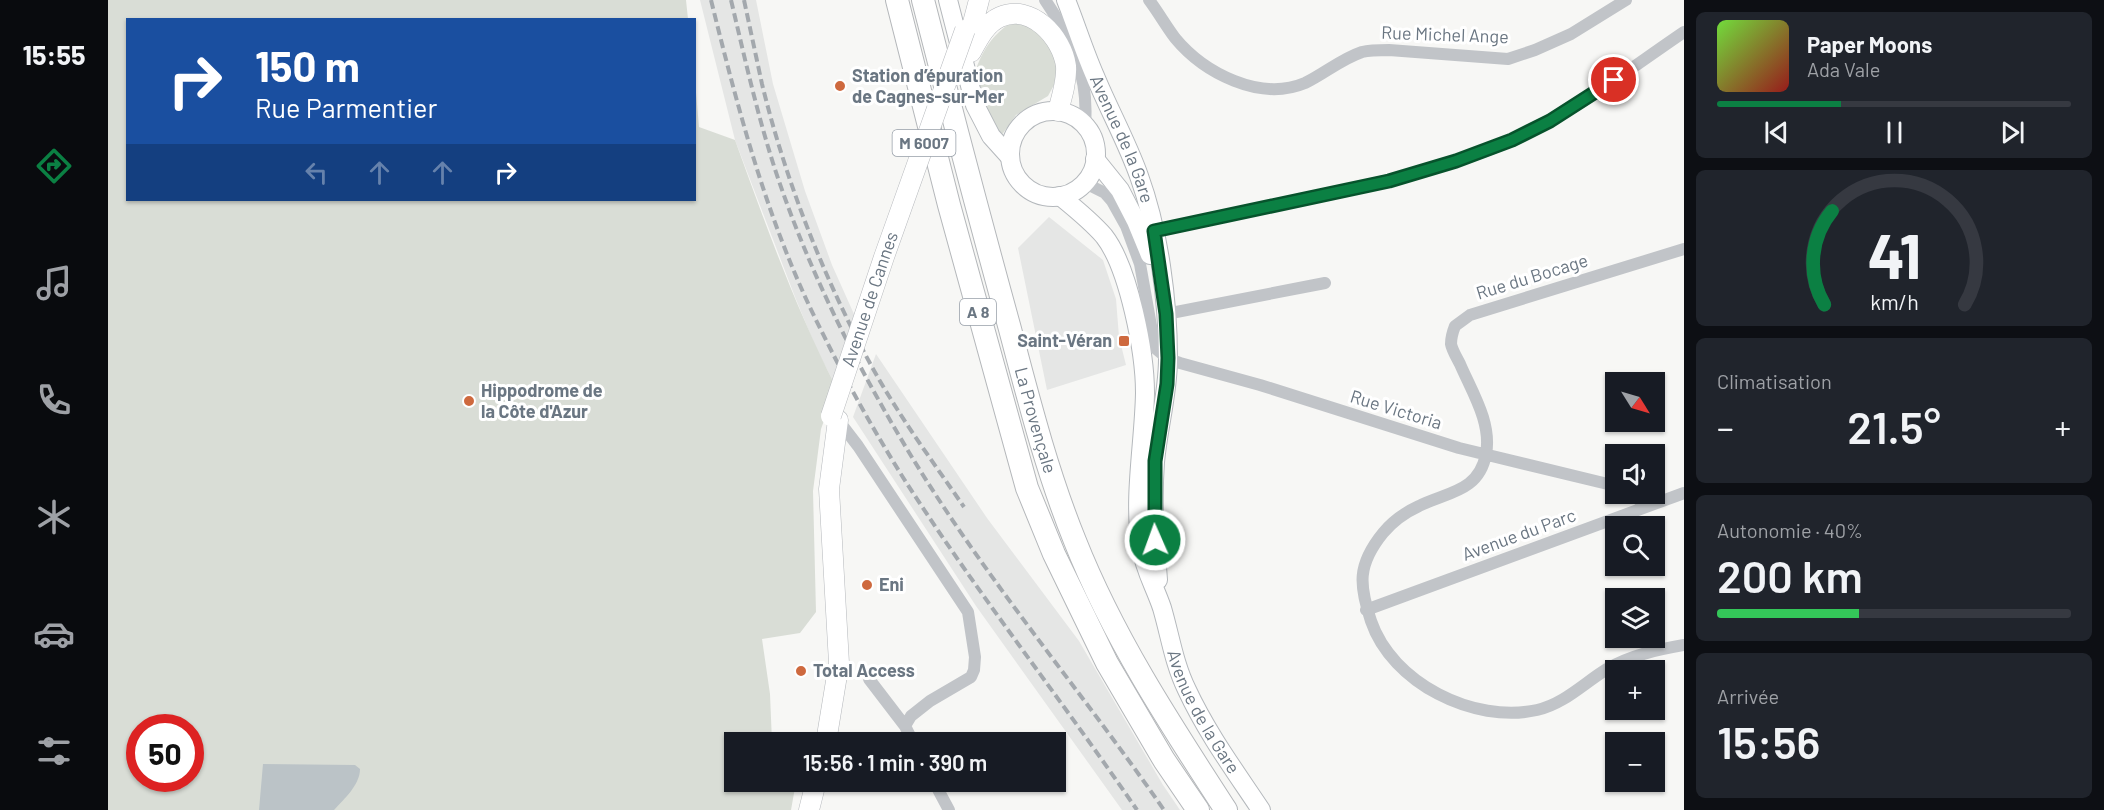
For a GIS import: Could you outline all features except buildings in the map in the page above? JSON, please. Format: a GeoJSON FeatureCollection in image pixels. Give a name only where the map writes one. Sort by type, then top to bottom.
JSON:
{"type":"FeatureCollection","features":[{"type":"Feature","properties":{"kind":"highway","name":"La Provençale"},"geometry":{"type":"LineString","coordinates":[[897,0],[949,205],[1027,488],[1054,554],[1107,663],[1164,760],[1198,810]]}},
{"type":"Feature","properties":{"kind":"highway","name":"La Provençale"},"geometry":{"type":"LineString","coordinates":[[923,0],[974,198],[1057,494],[1076,543],[1123,642],[1166,716],[1226,810]]}},
{"type":"Feature","properties":{"kind":"main road"},"geometry":{"type":"LineString","coordinates":[[948,0],[975,105],[991,136],[1010,156]]}},
{"type":"Feature","properties":{"kind":"main road","name":"Avenue de Cannes"},"geometry":{"type":"LineString","coordinates":[[828,732],[839,663],[829,489],[834,418],[881,267],[968,41],[972,0]]}},
{"type":"Feature","properties":{"kind":"main road","name":"Avenue de Cannes"},"geometry":{"type":"LineString","coordinates":[[834,418],[958,74],[979,0]]}},
{"type":"Feature","properties":{"kind":"main road","name":"Avenue de la Gare"},"geometry":{"type":"LineString","coordinates":[[1069,3],[1094,75],[1138,174],[1154,231],[1166,314],[1168,358],[1167,384],[1155,461],[1154,490],[1155,540],[1161,606]]}},
{"type":"Feature","properties":{"kind":"main road"},"geometry":{"type":"LineString","coordinates":[[968,41],[991,22],[1008,14],[1028,16],[1044,26],[1061,51],[1066,68],[1058,111]]}},
{"type":"Feature","properties":{"kind":"main road"},"geometry":{"type":"LineString","coordinates":[[1058,111],[1071,115],[1085,125],[1094,143],[1093,169],[1085,183],[1072,193],[1060,196],[1040,195],[1024,187],[1015,174],[1010,156],[1012,138],[1025,121],[1040,113],[1058,111]]}},
{"type":"Feature","properties":{"kind":"main road"},"geometry":{"type":"LineString","coordinates":[[1095,159],[1120,190],[1160,272]]}},
{"type":"Feature","properties":{"kind":"main road","name":"Avenue de la Gare"},"geometry":{"type":"LineString","coordinates":[[1060,196],[1083,214],[1105,238],[1120,269],[1131,303],[1142,360],[1145,392],[1138,517],[1141,549],[1161,606],[1179,670],[1186,689],[1220,749],[1261,810]]}},
{"type":"Feature","properties":{"kind":"main road"},"geometry":{"type":"LineString","coordinates":[[809,810],[814,792]]}},
{"type":"Feature","properties":{"kind":"street"},"geometry":{"type":"LineString","coordinates":[[1036,0],[1058,33],[1061,51]]}},
{"type":"Feature","properties":{"kind":"street"},"geometry":{"type":"LineString","coordinates":[[1045,0],[1064,27],[1074,50],[1081,73],[1086,107],[1085,125]]}},
{"type":"Feature","properties":{"kind":"street","name":"Rue Michel Ange"},"geometry":{"type":"LineString","coordinates":[[1149,0],[1176,38],[1194,56],[1241,85],[1262,90],[1281,89],[1304,83],[1352,57],[1371,51],[1389,50],[1508,59],[1571,34],[1626,0]]}},
{"type":"Feature","properties":{"kind":"street"},"geometry":{"type":"LineString","coordinates":[[1154,231],[1389,181],[1477,154],[1512,140],[1579,104],[1684,32]]}},
{"type":"Feature","properties":{"kind":"street"},"geometry":{"type":"LineString","coordinates":[[1085,183],[1105,193],[1120,213],[1140,264],[1155,348],[1168,358]]}},
{"type":"Feature","properties":{"kind":"street","name":"Rue du Bocage"},"geometry":{"type":"LineString","coordinates":[[1486,453],[1487,435],[1483,418],[1451,344],[1455,326],[1470,315],[1684,249]]}},
{"type":"Feature","properties":{"kind":"street"},"geometry":{"type":"LineString","coordinates":[[1166,314],[1325,283]]}},
{"type":"Feature","properties":{"kind":"street","name":"Rue Victoria"},"geometry":{"type":"LineString","coordinates":[[1168,358],[1448,445],[1605,483]]}},
{"type":"Feature","properties":{"kind":"street"},"geometry":{"type":"LineString","coordinates":[[834,418],[858,446],[968,612],[975,657],[971,677],[930,701],[911,716],[905,726]]}},
{"type":"Feature","properties":{"kind":"street"},"geometry":{"type":"LineString","coordinates":[[1486,453],[1476,478],[1461,490],[1418,506],[1401,516],[1383,532],[1366,558],[1361,584],[1366,610],[1375,633],[1388,654],[1411,677],[1445,698],[1479,709],[1511,712],[1537,710],[1558,702],[1630,657],[1648,651],[1684,645]]}},
{"type":"Feature","properties":{"kind":"street","name":"Avenue du Parc"},"geometry":{"type":"LineString","coordinates":[[1366,610],[1684,493]]}},
{"type":"Feature","properties":{"kind":"street"},"geometry":{"type":"LineString","coordinates":[[1643,504],[1646,507]]}},
{"type":"Feature","properties":{"kind":"street"},"geometry":{"type":"LineString","coordinates":[[869,679],[908,732]]}},
{"type":"Feature","properties":{"kind":"street"},"geometry":{"type":"LineString","coordinates":[[939,792],[949,810]]}},
{"type":"Feature","properties":{"kind":"shaded area","name":"Hippodrome de la Côte d'Azur"},"geometry":{"type":"Polygon","coordinates":[[[108,0],[686,0],[688,18],[126,18],[126,201],[696,201],[696,92],[699,127],[735,140],[794,296],[836,387],[821,429],[813,491],[816,612],[800,633],[762,639],[770,694],[772,732],[724,732],[724,792],[794,792],[791,810],[108,810],[108,0]]]}},
{"type":"Feature","properties":{"kind":"shaded area"},"geometry":{"type":"Polygon","coordinates":[[[700,0],[756,0],[773,84],[805,191],[832,265],[858,323],[836,387],[816,348],[795,297],[735,140],[700,0]]]}},
{"type":"Feature","properties":{"kind":"shaded area"},"geometry":{"type":"Polygon","coordinates":[[[1010,23],[1024,23],[1037,28],[1054,52],[1057,70],[1054,85],[1048,96],[1016,115],[1001,136],[972,80],[986,48],[1010,23]]]}},
{"type":"Feature","properties":{"kind":"shaded area"},"geometry":{"type":"Polygon","coordinates":[[[1049,217],[1103,260],[1116,299],[1119,337],[1126,365],[1047,390],[1018,248],[1049,217]]]}},
{"type":"Feature","properties":{"kind":"shaded area"},"geometry":{"type":"Polygon","coordinates":[[[876,354],[987,518],[1079,641],[1180,810],[1122,810],[976,606],[853,417],[876,354]]]}},
{"type":"Feature","properties":{"kind":"shaded area"},"geometry":{"type":"Polygon","coordinates":[[[263,764],[355,765],[360,769],[354,786],[334,810],[259,810],[263,764]]]}},
{"type":"Feature","properties":{"kind":"railway"},"geometry":{"type":"LineString","coordinates":[[711,0],[744,126],[770,209],[802,290],[840,368],[882,443],[932,521],[1137,810]]}},
{"type":"Feature","properties":{"kind":"railway"},"geometry":{"type":"LineString","coordinates":[[731,0],[750,82],[773,163],[815,274],[849,345],[907,449],[967,542],[1164,810]]}},
{"type":"Feature","properties":{"kind":"railway"},"geometry":{"type":"LineString","coordinates":[[744,0],[772,121],[795,193],[822,265],[854,334],[882,385],[916,439],[964,507]]}},
{"type":"Feature","properties":{"kind":"place","name":"Station d’épuration de Cagnes-sur-Mer"},"geometry":{"type":"Point","coordinates":[840,86]}},
{"type":"Feature","properties":{"kind":"place","name":"Saint-Véran"},"geometry":{"type":"Point","coordinates":[1124,341]}},
{"type":"Feature","properties":{"kind":"place","name":"Hippodrome de la Côte d'Azur"},"geometry":{"type":"Point","coordinates":[469,401]}},
{"type":"Feature","properties":{"kind":"place","name":"Eni"},"geometry":{"type":"Point","coordinates":[867,585]}},
{"type":"Feature","properties":{"kind":"place","name":"Total Access"},"geometry":{"type":"Point","coordinates":[801,671]}},
{"type":"Feature","properties":{"kind":"route"},"geometry":{"type":"LineString","coordinates":[[1155,540],[1155,461],[1167,384],[1168,358],[1166,314],[1154,231],[1389,181],[1456,161],[1512,140],[1550,121],[1614,80]]}}]}
